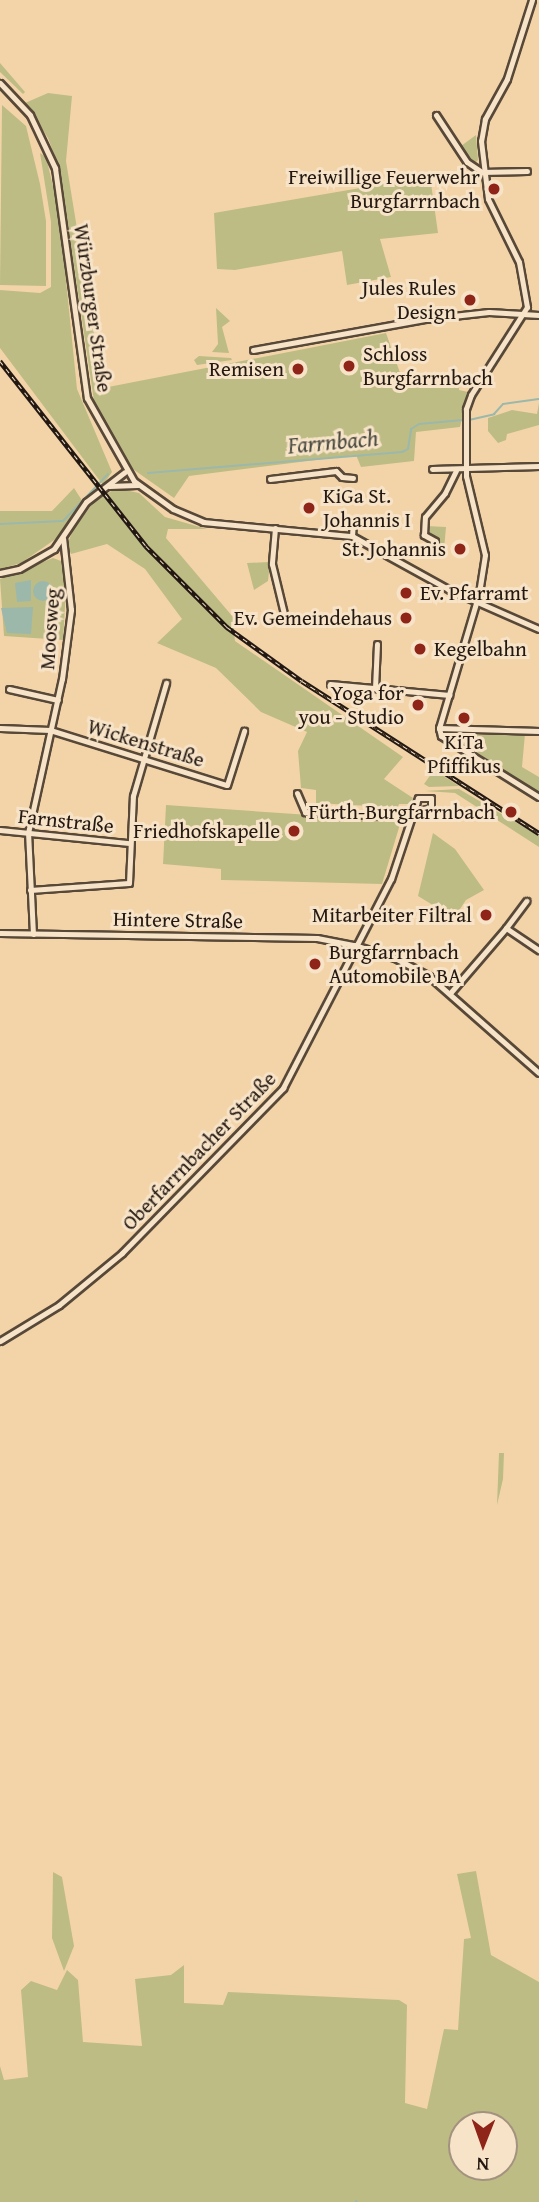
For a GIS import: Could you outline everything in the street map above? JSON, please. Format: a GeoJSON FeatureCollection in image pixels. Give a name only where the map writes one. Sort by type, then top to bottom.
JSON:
{"type":"FeatureCollection","features":[{"type":"Feature","properties":{"kind":"street"},"geometry":{"type":"LineString","coordinates":[[439,731],[476,602],[485,555],[466,470],[466,409],[471,395],[525,315],[526,296],[519,262],[495,218],[482,172],[481,129],[507,79],[532,0]]}},
{"type":"Feature","properties":{"kind":"street","name":"Würzburger Straße"},"geometry":{"type":"LineString","coordinates":[[0,84],[30,115],[55,168],[84,384],[101,429],[125,472],[140,486],[196,519],[352,536],[476,602],[539,629]]}},
{"type":"Feature","properties":{"kind":"street"},"geometry":{"type":"LineString","coordinates":[[436,115],[467,162],[482,172],[527,171]]}},
{"type":"Feature","properties":{"kind":"street"},"geometry":{"type":"LineString","coordinates":[[253,350],[426,319],[489,312],[539,315]]}},
{"type":"Feature","properties":{"kind":"street"},"geometry":{"type":"LineString","coordinates":[[432,469],[539,466]]}},
{"type":"Feature","properties":{"kind":"street"},"geometry":{"type":"LineString","coordinates":[[435,541],[424,535],[425,517],[446,493],[456,470]]}},
{"type":"Feature","properties":{"kind":"street"},"geometry":{"type":"LineString","coordinates":[[270,479],[336,471],[342,477],[353,478]]}},
{"type":"Feature","properties":{"kind":"street"},"geometry":{"type":"LineString","coordinates":[[0,573],[19,569],[54,549],[86,502],[125,472]]}},
{"type":"Feature","properties":{"kind":"street"},"geometry":{"type":"LineString","coordinates":[[106,486],[140,486]]}},
{"type":"Feature","properties":{"kind":"street"},"geometry":{"type":"LineString","coordinates":[[352,536],[354,522]]}},
{"type":"Feature","properties":{"kind":"street"},"geometry":{"type":"LineString","coordinates":[[275,528],[272,566],[286,622]]}},
{"type":"Feature","properties":{"kind":"street","name":"Moosweg"},"geometry":{"type":"LineString","coordinates":[[33,933],[28,833],[58,700],[71,610],[63,538]]}},
{"type":"Feature","properties":{"kind":"street","name":"Moosweg"},"geometry":{"type":"LineString","coordinates":[[54,549],[66,561]]}},
{"type":"Feature","properties":{"kind":"street"},"geometry":{"type":"LineString","coordinates":[[375,688],[377,643]]}},
{"type":"Feature","properties":{"kind":"street"},"geometry":{"type":"LineString","coordinates":[[30,890],[129,883],[133,796],[166,682]]}},
{"type":"Feature","properties":{"kind":"street"},"geometry":{"type":"LineString","coordinates":[[330,684],[449,695]]}},
{"type":"Feature","properties":{"kind":"street","name":"Moosweg"},"geometry":{"type":"LineString","coordinates":[[9,689],[58,700]]}},
{"type":"Feature","properties":{"kind":"street","name":"Wickenstraße"},"geometry":{"type":"LineString","coordinates":[[0,728],[50,730],[227,785],[244,731]]}},
{"type":"Feature","properties":{"kind":"street"},"geometry":{"type":"LineString","coordinates":[[439,731],[539,730]]}},
{"type":"Feature","properties":{"kind":"street"},"geometry":{"type":"LineString","coordinates":[[439,731],[539,797]]}},
{"type":"Feature","properties":{"kind":"street"},"geometry":{"type":"LineString","coordinates":[[297,793],[305,812],[409,817]]}},
{"type":"Feature","properties":{"kind":"street","name":"Oberfarrnbacher Straße"},"geometry":{"type":"LineString","coordinates":[[0,1341],[59,1305],[122,1254],[283,1088],[302,1059],[354,945],[391,879],[409,817],[414,812]]}},
{"type":"Feature","properties":{"kind":"street","name":"Farnstraße"},"geometry":{"type":"LineString","coordinates":[[0,830],[129,843]]}},
{"type":"Feature","properties":{"kind":"street"},"geometry":{"type":"LineString","coordinates":[[451,992],[526,901]]}},
{"type":"Feature","properties":{"kind":"street"},"geometry":{"type":"LineString","coordinates":[[506,928],[539,950]]}},
{"type":"Feature","properties":{"kind":"street","name":"Hintere Straße"},"geometry":{"type":"LineString","coordinates":[[0,933],[317,938],[354,945],[404,962],[451,992],[539,1073]]}},
{"type":"Feature","properties":{"kind":"shaded area"},"geometry":{"type":"Polygon","coordinates":[[[0,63],[25,92],[23,94],[0,72],[0,63]]]}},
{"type":"Feature","properties":{"kind":"shaded area"},"geometry":{"type":"Polygon","coordinates":[[[48,93],[72,96],[66,161],[103,388],[386,333],[405,387],[460,381],[459,390],[468,392],[460,427],[416,432],[414,461],[361,467],[356,455],[189,476],[174,498],[127,465],[94,401],[60,170],[48,138],[25,103],[48,93]]]}},
{"type":"Feature","properties":{"kind":"shaded area"},"geometry":{"type":"Polygon","coordinates":[[[2,105],[26,126],[46,221],[46,286],[0,285],[2,105]]]}},
{"type":"Feature","properties":{"kind":"shaded area"},"geometry":{"type":"Polygon","coordinates":[[[476,135],[478,160],[475,163],[461,146],[476,135]]]}},
{"type":"Feature","properties":{"kind":"shaded area"},"geometry":{"type":"Polygon","coordinates":[[[40,153],[46,157],[59,211],[77,389],[112,472],[103,485],[0,348],[0,290],[40,293],[51,287],[51,222],[40,153]]]}},
{"type":"Feature","properties":{"kind":"shaded area"},"geometry":{"type":"Polygon","coordinates":[[[430,176],[438,233],[380,239],[391,277],[347,285],[342,251],[235,270],[217,269],[214,213],[430,176]]]}},
{"type":"Feature","properties":{"kind":"shaded area"},"geometry":{"type":"Polygon","coordinates":[[[216,308],[230,321],[222,327],[229,353],[212,352],[218,344],[216,308]]]}},
{"type":"Feature","properties":{"kind":"shaded area"},"geometry":{"type":"Polygon","coordinates":[[[199,356],[232,360],[197,365],[194,360],[199,356]]]}},
{"type":"Feature","properties":{"kind":"shaded area"},"geometry":{"type":"Polygon","coordinates":[[[539,403],[539,425],[507,434],[506,440],[498,443],[488,431],[488,418],[512,410],[537,414],[539,403]]]}},
{"type":"Feature","properties":{"kind":"shaded area"},"geometry":{"type":"Polygon","coordinates":[[[74,488],[83,502],[57,538],[21,563],[0,569],[0,511],[52,511],[74,488]]]}},
{"type":"Feature","properties":{"kind":"shaded area"},"geometry":{"type":"Polygon","coordinates":[[[116,488],[139,493],[165,517],[207,529],[168,529],[166,538],[233,617],[235,641],[403,757],[384,779],[413,798],[409,804],[399,804],[396,812],[387,811],[387,807],[316,803],[316,790],[301,788],[298,751],[307,732],[261,712],[216,668],[157,643],[182,619],[145,569],[107,544],[71,554],[67,545],[73,530],[93,503],[116,488]]]}},
{"type":"Feature","properties":{"kind":"shaded area"},"geometry":{"type":"Polygon","coordinates":[[[426,526],[446,527],[444,550],[426,537],[426,526]]]}},
{"type":"Feature","properties":{"kind":"shaded area"},"geometry":{"type":"Polygon","coordinates":[[[53,558],[61,561],[66,591],[63,640],[4,636],[0,579],[53,558]]]}},
{"type":"Feature","properties":{"kind":"shaded area"},"geometry":{"type":"Polygon","coordinates":[[[270,562],[268,581],[254,590],[247,563],[270,562]]]}},
{"type":"Feature","properties":{"kind":"shaded area"},"geometry":{"type":"Polygon","coordinates":[[[31,580],[31,601],[17,602],[15,583],[31,580]]]}},
{"type":"Feature","properties":{"kind":"shaded area"},"geometry":{"type":"Polygon","coordinates":[[[43,581],[50,584],[53,591],[50,598],[43,601],[36,598],[33,591],[36,584],[43,581]]]}},
{"type":"Feature","properties":{"kind":"shaded area"},"geometry":{"type":"Polygon","coordinates":[[[33,607],[31,634],[7,633],[1,608],[33,607]]]}},
{"type":"Feature","properties":{"kind":"shaded area"},"geometry":{"type":"Polygon","coordinates":[[[525,734],[522,767],[539,777],[539,793],[450,735],[525,734]]]}},
{"type":"Feature","properties":{"kind":"shaded area"},"geometry":{"type":"Polygon","coordinates":[[[434,770],[459,786],[429,787],[424,784],[434,770]]]}},
{"type":"Feature","properties":{"kind":"shaded area"},"geometry":{"type":"Polygon","coordinates":[[[459,789],[539,836],[539,847],[455,793],[425,791],[459,789]]]}},
{"type":"Feature","properties":{"kind":"shaded area"},"geometry":{"type":"Polygon","coordinates":[[[166,805],[401,821],[382,884],[221,880],[221,869],[163,864],[166,805]]]}},
{"type":"Feature","properties":{"kind":"shaded area"},"geometry":{"type":"Polygon","coordinates":[[[433,833],[455,849],[484,890],[466,900],[454,918],[418,896],[433,833]]]}},
{"type":"Feature","properties":{"kind":"shaded area"},"geometry":{"type":"Polygon","coordinates":[[[499,1453],[504,1453],[503,1479],[497,1505],[499,1453]]]}},
{"type":"Feature","properties":{"kind":"shaded area"},"geometry":{"type":"Polygon","coordinates":[[[476,1871],[491,1955],[539,1982],[539,2202],[0,2202],[0,2066],[4,2080],[28,2077],[21,1990],[31,1981],[57,1990],[67,1970],[78,1980],[83,2042],[142,2046],[135,1979],[171,1975],[184,1965],[184,2003],[223,2005],[228,1992],[399,2000],[407,2005],[405,2103],[427,2109],[444,2029],[458,2030],[464,1939],[471,1938],[457,1874],[476,1871]]]}},
{"type":"Feature","properties":{"kind":"shaded area"},"geometry":{"type":"Polygon","coordinates":[[[53,1872],[62,1877],[74,1946],[64,1971],[52,1938],[53,1872]]]}},
{"type":"Feature","properties":{"kind":"waterway","name":"Farrnbach"},"geometry":{"type":"LineString","coordinates":[[469,420],[494,414],[503,404],[539,399]]}},
{"type":"Feature","properties":{"kind":"waterway","name":"Farrnbach"},"geometry":{"type":"LineString","coordinates":[[148,473],[402,452],[408,449],[411,429],[419,424],[463,420]]}},
{"type":"Feature","properties":{"kind":"waterway","name":"Farrnbach"},"geometry":{"type":"LineString","coordinates":[[0,524],[63,521],[108,474]]}},
{"type":"Feature","properties":{"kind":"railway"},"geometry":{"type":"LineString","coordinates":[[0,361],[146,546],[227,627],[302,681],[539,833]]}},
{"type":"Feature","properties":{"kind":"place","name":"Freiwillige Feuerwehr Burgfarrnbach"},"geometry":{"type":"Point","coordinates":[494,189]}},
{"type":"Feature","properties":{"kind":"place","name":"Jules Rules Design"},"geometry":{"type":"Point","coordinates":[470,300]}},
{"type":"Feature","properties":{"kind":"place","name":"Schloss Burgfarrnbach"},"geometry":{"type":"Point","coordinates":[349,366]}},
{"type":"Feature","properties":{"kind":"place","name":"Remisen"},"geometry":{"type":"Point","coordinates":[298,369]}},
{"type":"Feature","properties":{"kind":"place","name":"KiGa St. Johannis I"},"geometry":{"type":"Point","coordinates":[309,508]}},
{"type":"Feature","properties":{"kind":"place","name":"St. Johannis"},"geometry":{"type":"Point","coordinates":[460,549]}},
{"type":"Feature","properties":{"kind":"place","name":"Ev. Pfarramt"},"geometry":{"type":"Point","coordinates":[406,593]}},
{"type":"Feature","properties":{"kind":"place","name":"Ev. Gemeindehaus"},"geometry":{"type":"Point","coordinates":[406,618]}},
{"type":"Feature","properties":{"kind":"place","name":"Kegelbahn"},"geometry":{"type":"Point","coordinates":[420,649]}},
{"type":"Feature","properties":{"kind":"place","name":"Yoga for you - Studio"},"geometry":{"type":"Point","coordinates":[418,705]}},
{"type":"Feature","properties":{"kind":"place","name":"KiTa Pfiffikus"},"geometry":{"type":"Point","coordinates":[464,718]}},
{"type":"Feature","properties":{"kind":"place","name":"Fürth-Burgfarrnbach"},"geometry":{"type":"Point","coordinates":[511,812]}},
{"type":"Feature","properties":{"kind":"place","name":"Friedhofskapelle"},"geometry":{"type":"Point","coordinates":[294,831]}},
{"type":"Feature","properties":{"kind":"place","name":"Mitarbeiter Filtral"},"geometry":{"type":"Point","coordinates":[486,915]}},
{"type":"Feature","properties":{"kind":"place","name":"Burgfarrnbach Automobile BA"},"geometry":{"type":"Point","coordinates":[315,964]}}]}
